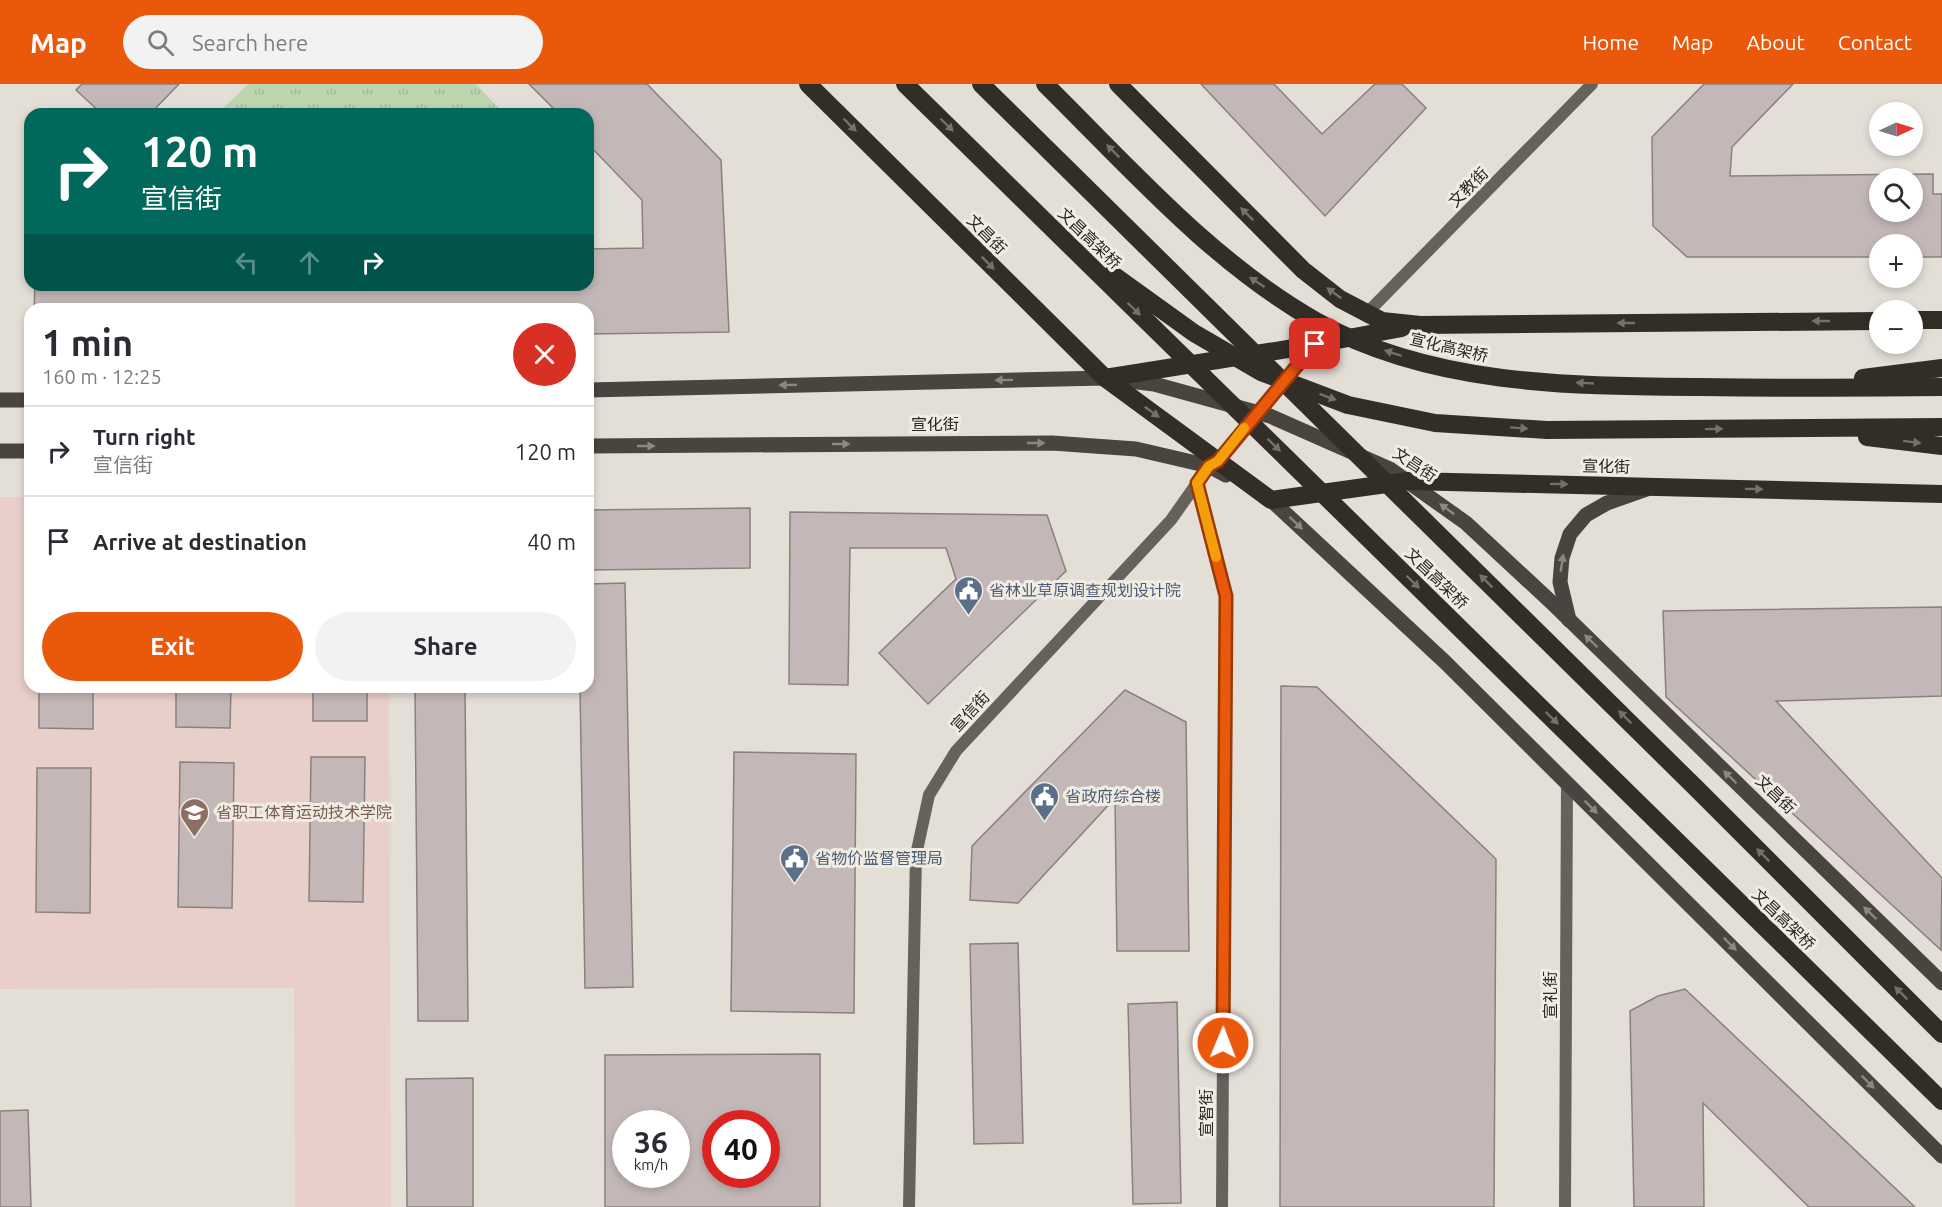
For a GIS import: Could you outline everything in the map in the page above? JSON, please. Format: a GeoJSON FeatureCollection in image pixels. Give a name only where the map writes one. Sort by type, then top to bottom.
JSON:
{"type":"FeatureCollection","features":[{"type":"Feature","properties":{"kind":"highway","name":"文昌街"},"geometry":{"type":"LineString","coordinates":[[808,84],[1105,378]]}},
{"type":"Feature","properties":{"kind":"highway","name":"文昌高架桥"},"geometry":{"type":"LineString","coordinates":[[905,84],[1942,1101]]}},
{"type":"Feature","properties":{"kind":"highway","name":"文昌高架桥"},"geometry":{"type":"LineString","coordinates":[[981,84],[1697,789],[1942,1034]]}},
{"type":"Feature","properties":{"kind":"highway","name":"宣化高架桥"},"geometry":{"type":"LineString","coordinates":[[1045,84],[1235,268],[1315,320],[1362,343],[1431,366],[1505,379],[1646,386],[1942,387]]}},
{"type":"Feature","properties":{"kind":"highway"},"geometry":{"type":"LineString","coordinates":[[1118,84],[1303,270],[1340,299],[1382,321],[1420,325],[1869,321]]}},
{"type":"Feature","properties":{"kind":"highway"},"geometry":{"type":"LineString","coordinates":[[1063,238],[1194,333],[1252,367],[1348,405],[1435,423],[1547,430],[1942,427]]}},
{"type":"Feature","properties":{"kind":"highway"},"geometry":{"type":"LineString","coordinates":[[1923,320],[1942,320]]}},
{"type":"Feature","properties":{"kind":"highway"},"geometry":{"type":"LineString","coordinates":[[1105,378],[1420,325]]}},
{"type":"Feature","properties":{"kind":"highway"},"geometry":{"type":"LineString","coordinates":[[1790,388],[1942,368]]}},
{"type":"Feature","properties":{"kind":"highway"},"geometry":{"type":"LineString","coordinates":[[1105,378],[1214,463],[1271,500]]}},
{"type":"Feature","properties":{"kind":"highway"},"geometry":{"type":"LineString","coordinates":[[1791,427],[1942,446]]}},
{"type":"Feature","properties":{"kind":"highway","name":"宣化街"},"geometry":{"type":"LineString","coordinates":[[1271,500],[1408,481],[1942,494]]}},
{"type":"Feature","properties":{"kind":"main road"},"geometry":{"type":"LineString","coordinates":[[594,390],[1105,378]]}},
{"type":"Feature","properties":{"kind":"main road","name":"文昌街"},"geometry":{"type":"LineString","coordinates":[[1105,378],[1154,384],[1270,416],[1390,469],[1408,481],[1466,523],[1569,620],[1942,983]]}},
{"type":"Feature","properties":{"kind":"main road"},"geometry":{"type":"LineString","coordinates":[[0,400],[24,400]]}},
{"type":"Feature","properties":{"kind":"main road","name":"宣化街"},"geometry":{"type":"LineString","coordinates":[[594,446],[1052,443],[1136,450],[1214,463]]}},
{"type":"Feature","properties":{"kind":"main road"},"geometry":{"type":"LineString","coordinates":[[0,451],[24,451]]}},
{"type":"Feature","properties":{"kind":"main road"},"geometry":{"type":"LineString","coordinates":[[1569,620],[1560,582],[1562,558],[1570,534],[1587,515],[1607,502],[1655,486]]}},
{"type":"Feature","properties":{"kind":"main road"},"geometry":{"type":"LineString","coordinates":[[1271,500],[1445,662],[1942,1156]]}},
{"type":"Feature","properties":{"kind":"street","name":"文教街"},"geometry":{"type":"LineString","coordinates":[[1367,313],[1592,84]]}},
{"type":"Feature","properties":{"kind":"street","name":"宣信街"},"geometry":{"type":"LineString","coordinates":[[909,1207],[915,855],[929,795],[956,751],[1171,520],[1197,483],[1315,344]]}},
{"type":"Feature","properties":{"kind":"street","name":"宣智街"},"geometry":{"type":"LineString","coordinates":[[1197,483],[1226,596],[1222,1207]]}},
{"type":"Feature","properties":{"kind":"street","name":"宣礼街"},"geometry":{"type":"LineString","coordinates":[[1565,1207],[1567,783]]}},
{"type":"Feature","properties":{"kind":"shaded area","name":"省职工体育运动技术学院"},"geometry":{"type":"Polygon","coordinates":[[[0,497],[24,497],[24,693],[389,693],[391,1207],[295,1207],[294,988],[0,989],[0,497]]]}},
{"type":"Feature","properties":{"kind":"green space"},"geometry":{"type":"Polygon","coordinates":[[[248,84],[476,84],[498,108],[223,108],[248,84]]]}},
{"type":"Feature","properties":{"kind":"building"},"geometry":{"type":"Polygon","coordinates":[[[82,84],[179,84],[156,108],[96,108],[76,90],[82,84]]]}},
{"type":"Feature","properties":{"kind":"building"},"geometry":{"type":"Polygon","coordinates":[[[529,84],[647,84],[721,160],[729,332],[594,334],[594,303],[34,303],[35,291],[594,291],[594,249],[643,248],[642,200],[594,150],[594,108],[553,108],[529,84]]]}},
{"type":"Feature","properties":{"kind":"building"},"geometry":{"type":"Polygon","coordinates":[[[1201,84],[1274,84],[1322,134],[1375,84],[1402,84],[1426,108],[1325,216],[1201,84]]]}},
{"type":"Feature","properties":{"kind":"building"},"geometry":{"type":"Polygon","coordinates":[[[1704,84],[1793,84],[1732,147],[1730,176],[1869,175],[1869,222],[1923,222],[1923,174],[1933,174],[1933,194],[1942,194],[1942,257],[1923,257],[1923,234],[1869,234],[1869,257],[1687,257],[1653,226],[1652,137],[1704,84]]]}},
{"type":"Feature","properties":{"kind":"building"},"geometry":{"type":"Polygon","coordinates":[[[750,508],[750,568],[594,570],[594,510],[750,508]]]}},
{"type":"Feature","properties":{"kind":"building","name":"省林业草原调查规划设计院"},"geometry":{"type":"Polygon","coordinates":[[[790,512],[1047,515],[1066,571],[928,704],[879,653],[956,579],[946,548],[850,548],[848,685],[789,684],[790,512]]]}},
{"type":"Feature","properties":{"kind":"building"},"geometry":{"type":"Polygon","coordinates":[[[625,583],[633,987],[585,988],[580,693],[594,693],[594,584],[625,583]]]}},
{"type":"Feature","properties":{"kind":"building"},"geometry":{"type":"Polygon","coordinates":[[[1942,607],[1942,696],[1776,701],[1942,878],[1941,950],[1666,697],[1663,611],[1942,607]]]}},
{"type":"Feature","properties":{"kind":"building"},"geometry":{"type":"Polygon","coordinates":[[[1281,686],[1317,687],[1496,859],[1494,1207],[1280,1207],[1281,686]]]}},
{"type":"Feature","properties":{"kind":"building","name":"省政府综合楼"},"geometry":{"type":"Polygon","coordinates":[[[1125,690],[1186,722],[1189,951],[1117,951],[1115,798],[1018,903],[970,900],[972,846],[1125,690]]]}},
{"type":"Feature","properties":{"kind":"building"},"geometry":{"type":"Polygon","coordinates":[[[39,693],[93,693],[93,729],[39,728],[39,693]]]}},
{"type":"Feature","properties":{"kind":"building"},"geometry":{"type":"Polygon","coordinates":[[[176,693],[231,693],[230,728],[176,727],[176,693]]]}},
{"type":"Feature","properties":{"kind":"building"},"geometry":{"type":"Polygon","coordinates":[[[313,693],[367,693],[367,721],[313,721],[313,693]]]}},
{"type":"Feature","properties":{"kind":"building"},"geometry":{"type":"Polygon","coordinates":[[[415,693],[465,693],[468,1021],[418,1021],[415,693]]]}},
{"type":"Feature","properties":{"kind":"building","name":"省物价监督管理局"},"geometry":{"type":"Polygon","coordinates":[[[734,752],[856,754],[854,1013],[731,1011],[734,752]]]}},
{"type":"Feature","properties":{"kind":"building"},"geometry":{"type":"Polygon","coordinates":[[[311,757],[365,757],[363,902],[309,901],[311,757]]]}},
{"type":"Feature","properties":{"kind":"building"},"geometry":{"type":"Polygon","coordinates":[[[180,762],[234,763],[232,908],[178,907],[180,762]]]}},
{"type":"Feature","properties":{"kind":"building"},"geometry":{"type":"Polygon","coordinates":[[[37,768],[91,768],[90,913],[36,912],[37,768]]]}},
{"type":"Feature","properties":{"kind":"building"},"geometry":{"type":"Polygon","coordinates":[[[1018,943],[1023,1143],[974,1144],[970,944],[1018,943]]]}},
{"type":"Feature","properties":{"kind":"building"},"geometry":{"type":"Polygon","coordinates":[[[1685,989],[1915,1207],[1809,1207],[1703,1103],[1704,1207],[1634,1207],[1630,1011],[1658,996],[1685,989]]]}},
{"type":"Feature","properties":{"kind":"building"},"geometry":{"type":"Polygon","coordinates":[[[1177,1002],[1181,1203],[1133,1204],[1128,1004],[1177,1002]]]}},
{"type":"Feature","properties":{"kind":"building"},"geometry":{"type":"Polygon","coordinates":[[[820,1054],[820,1207],[605,1207],[605,1055],[820,1054]]]}},
{"type":"Feature","properties":{"kind":"building"},"geometry":{"type":"Polygon","coordinates":[[[473,1078],[473,1207],[407,1207],[406,1079],[473,1078]]]}},
{"type":"Feature","properties":{"kind":"building"},"geometry":{"type":"Polygon","coordinates":[[[28,1110],[31,1207],[0,1207],[0,1111],[28,1110]]]}},
{"type":"Feature","properties":{"kind":"slow traffic"},"geometry":{"type":"LineString","coordinates":[[1216,557],[1197,483],[1209,466],[1218,461],[1244,428]]}},
{"type":"Feature","properties":{"kind":"place","name":"省林业草原调查规划设计院"},"geometry":{"type":"Point","coordinates":[968,616]}},
{"type":"Feature","properties":{"kind":"place","name":"省政府综合楼"},"geometry":{"type":"Point","coordinates":[1044,822]}},
{"type":"Feature","properties":{"kind":"place","name":"省职工体育运动技术学院"},"geometry":{"type":"Point","coordinates":[195,838]}},
{"type":"Feature","properties":{"kind":"place","name":"省物价监督管理局"},"geometry":{"type":"Point","coordinates":[794,884]}},
{"type":"Feature","properties":{"kind":"route"},"geometry":{"type":"LineString","coordinates":[[1223,1043],[1226,596],[1197,483],[1209,466],[1218,461],[1315,344]]}}]}
